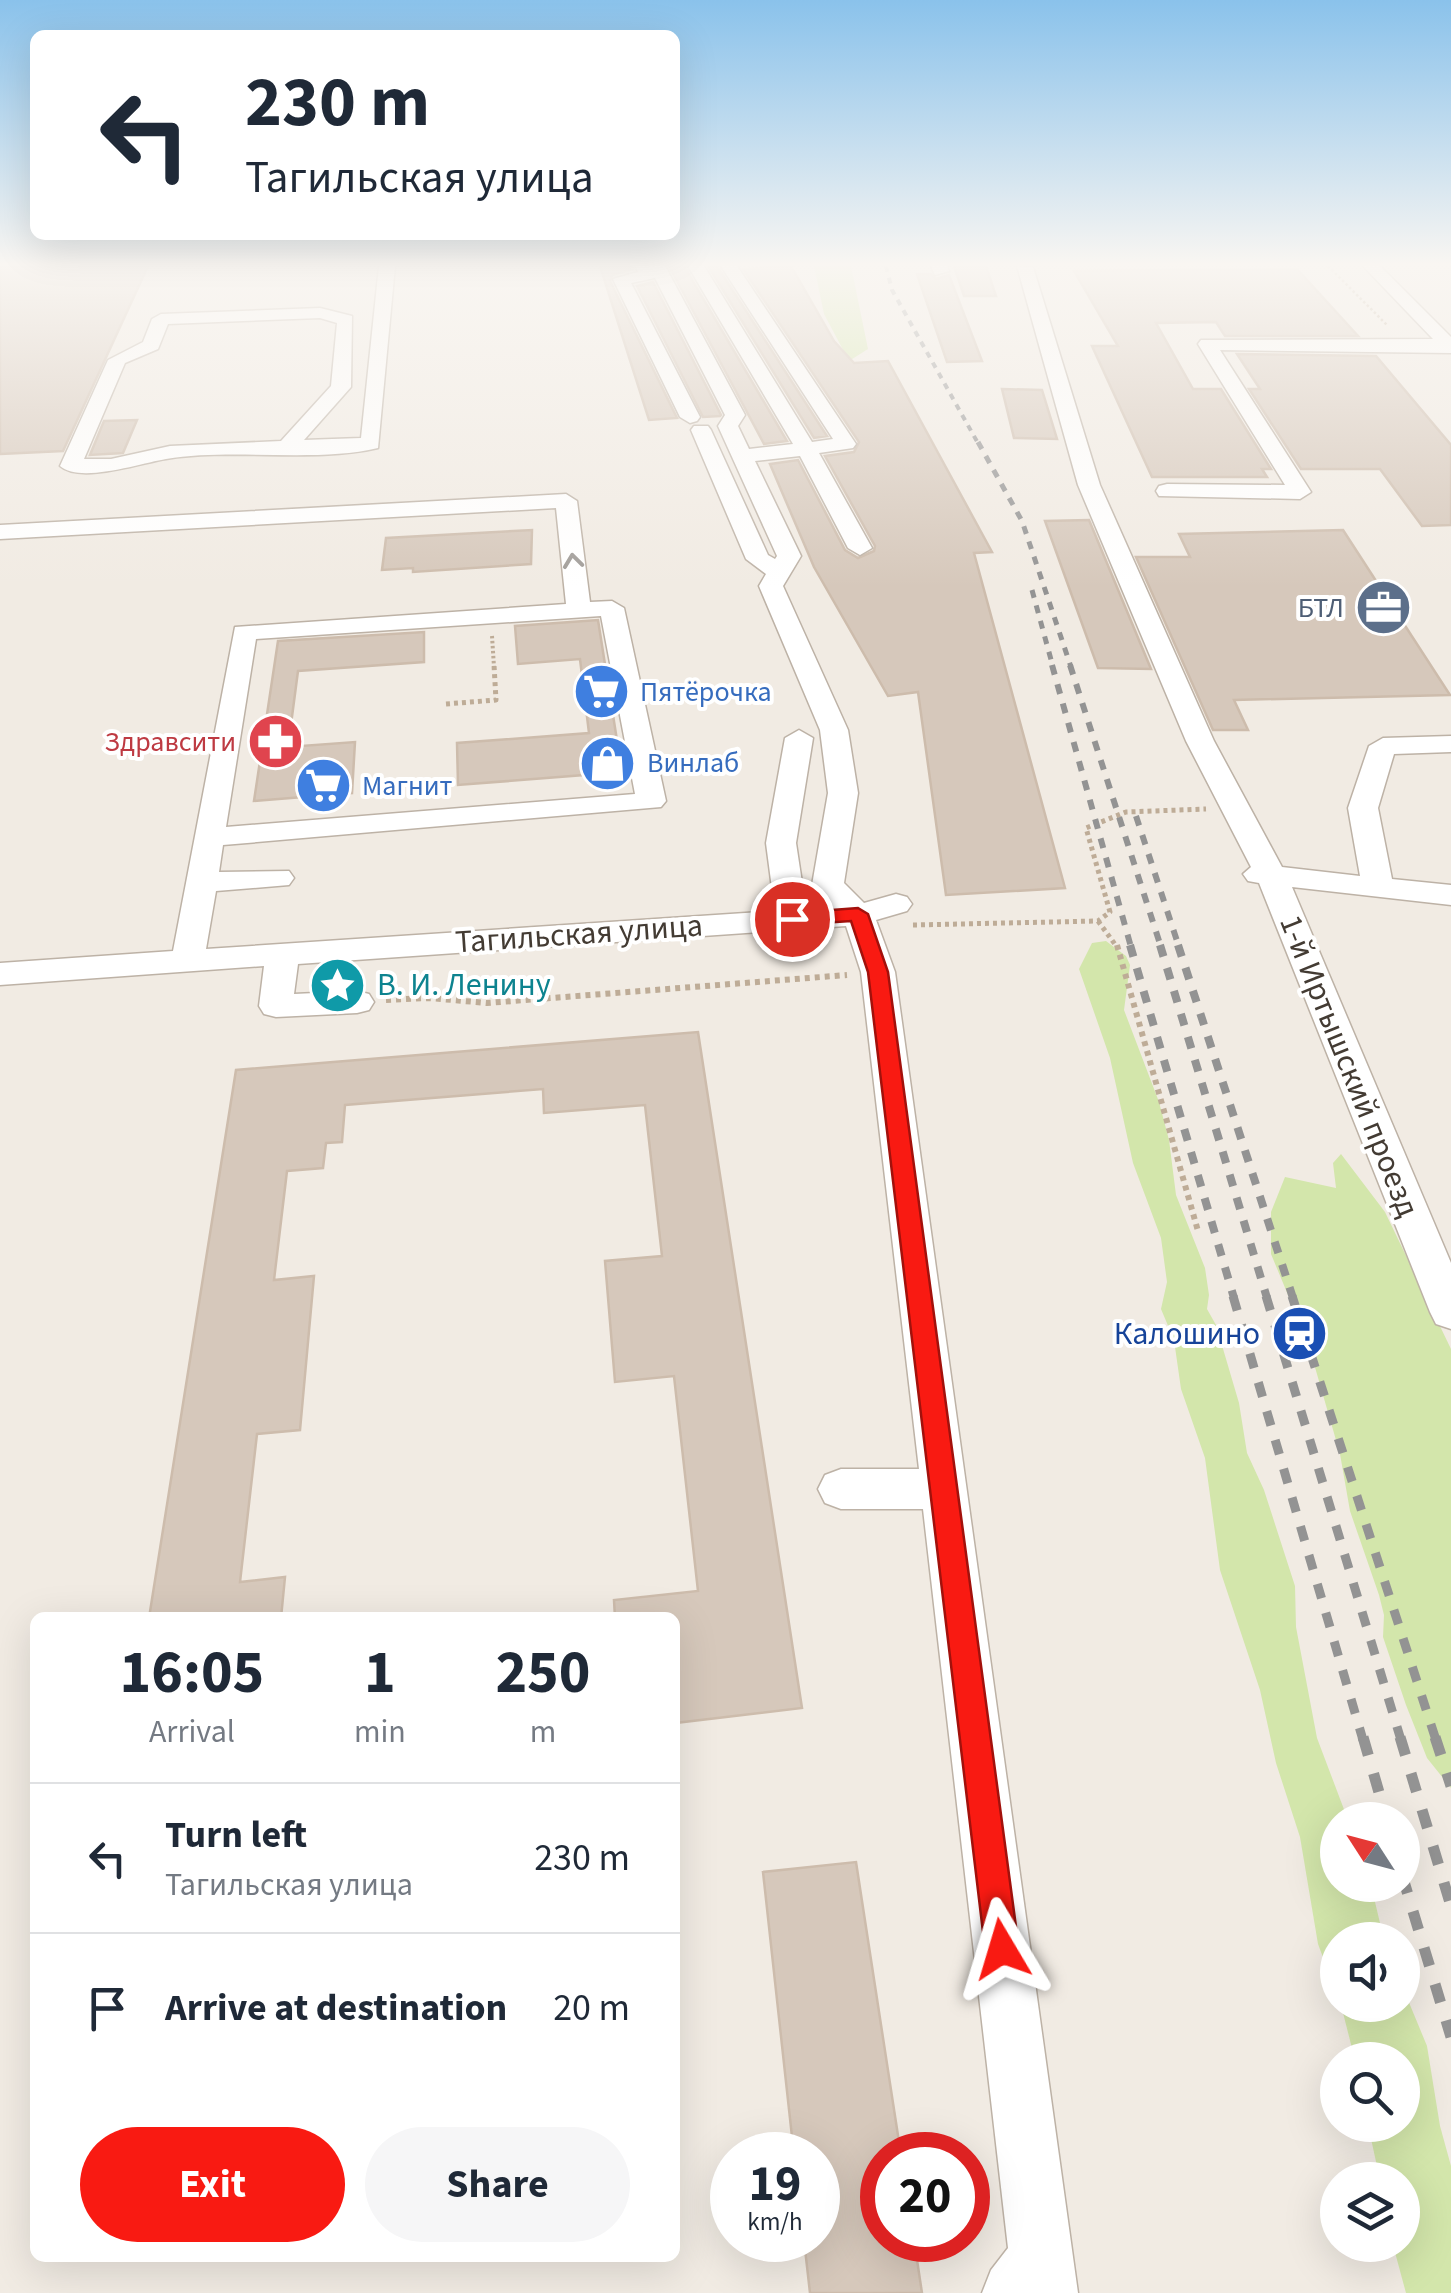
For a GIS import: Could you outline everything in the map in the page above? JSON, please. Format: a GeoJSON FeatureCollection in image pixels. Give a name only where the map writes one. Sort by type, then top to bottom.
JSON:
{"type":"FeatureCollection","features":[{"type":"Feature","properties":{"kind":"street"},"geometry":{"type":"LineString","coordinates":[[111,373],[71,466],[111,465],[170,452],[371,444],[377,373]]}},
{"type":"Feature","properties":{"kind":"street"},"geometry":{"type":"LineString","coordinates":[[288,446],[341,387],[342,373]]}},
{"type":"Feature","properties":{"kind":"street"},"geometry":{"type":"LineString","coordinates":[[669,373],[758,559],[779,571]]}},
{"type":"Feature","properties":{"kind":"street"},"geometry":{"type":"LineString","coordinates":[[713,373],[735,415],[728,426],[788,556],[771,586],[834,730],[843,793],[828,886],[877,909],[895,972],[944,1489],[1034,2281]]}},
{"type":"Feature","properties":{"kind":"street"},"geometry":{"type":"LineString","coordinates":[[761,373],[860,548]]}},
{"type":"Feature","properties":{"kind":"street"},"geometry":{"type":"LineString","coordinates":[[742,456],[846,444],[799,373]]}},
{"type":"Feature","properties":{"kind":"street","name":"1-й Иртышский проезд"},"geometry":{"type":"LineString","coordinates":[[1056,373],[1088,485],[1265,875],[1451,1312]]}},
{"type":"Feature","properties":{"kind":"street"},"geometry":{"type":"LineString","coordinates":[[1166,491],[1300,492],[1226,373]]}},
{"type":"Feature","properties":{"kind":"street"},"geometry":{"type":"LineString","coordinates":[[0,532],[565,516],[579,610]]}},
{"type":"Feature","properties":{"kind":"street"},"geometry":{"type":"LineString","coordinates":[[188,961],[244,632],[612,608],[651,802],[210,837]]}},
{"type":"Feature","properties":{"kind":"street"},"geometry":{"type":"LineString","coordinates":[[792,919],[781,844],[800,738]]}},
{"type":"Feature","properties":{"kind":"street"},"geometry":{"type":"LineString","coordinates":[[1378,887],[1363,808],[1382,746],[1451,744]]}},
{"type":"Feature","properties":{"kind":"street"},"geometry":{"type":"LineString","coordinates":[[1265,875],[1451,896]]}},
{"type":"Feature","properties":{"kind":"street"},"geometry":{"type":"LineString","coordinates":[[202,882],[278,878]]}},
{"type":"Feature","properties":{"kind":"street","name":"Тагильская улица"},"geometry":{"type":"LineString","coordinates":[[0,974],[792,919],[877,909]]}},
{"type":"Feature","properties":{"kind":"street"},"geometry":{"type":"LineString","coordinates":[[282,954],[276,1006],[357,1002]]}},
{"type":"Feature","properties":{"kind":"street"},"geometry":{"type":"LineString","coordinates":[[841,1490],[944,1489]]}},
{"type":"Feature","properties":{"kind":"path"},"geometry":{"type":"LineString","coordinates":[[446,704],[496,700],[492,624]]}},
{"type":"Feature","properties":{"kind":"path"},"geometry":{"type":"LineString","coordinates":[[877,909],[891,925],[1098,922],[1110,912],[1086,828],[1094,821],[1144,808],[1233,809]]}},
{"type":"Feature","properties":{"kind":"path"},"geometry":{"type":"LineString","coordinates":[[1098,922],[1115,939],[1198,1231]]}},
{"type":"Feature","properties":{"kind":"path"},"geometry":{"type":"LineString","coordinates":[[357,1002],[429,998],[487,1003],[895,972]]}},
{"type":"Feature","properties":{"kind":"green space"},"geometry":{"type":"Polygon","coordinates":[[[1106,941],[1126,956],[1130,965],[1124,1010],[1159,1102],[1169,1140],[1176,1195],[1205,1268],[1207,1309],[1216,1325],[1239,1403],[1247,1453],[1264,1490],[1295,1586],[1296,1627],[1317,1738],[1341,1802],[1320,1802],[1320,1902],[1375,1902],[1380,1922],[1320,1922],[1320,1949],[1300,1837],[1276,1763],[1260,1690],[1220,1570],[1205,1458],[1181,1389],[1174,1340],[1161,1309],[1167,1282],[1161,1238],[1133,1163],[1110,1058],[1079,969],[1092,943],[1106,941]]]}},
{"type":"Feature","properties":{"kind":"green space"},"geometry":{"type":"Polygon","coordinates":[[[1341,1154],[1385,1212],[1451,1349],[1451,1788],[1427,1758],[1383,1637],[1384,1615],[1379,1595],[1350,1511],[1340,1454],[1308,1343],[1271,1254],[1271,1212],[1285,1177],[1336,1188],[1333,1163],[1341,1154]]]}},
{"type":"Feature","properties":{"kind":"green space"},"geometry":{"type":"Polygon","coordinates":[[[1345,2022],[1417,2022],[1427,2046],[1451,2166],[1451,2293],[1406,2293],[1398,2262],[1420,2262],[1420,2162],[1376,2162],[1372,2142],[1420,2142],[1420,2042],[1350,2042],[1345,2022]]]}},
{"type":"Feature","properties":{"kind":"building"},"geometry":{"type":"Polygon","coordinates":[[[0,373],[99,373],[63,451],[0,454],[0,373]]]}},
{"type":"Feature","properties":{"kind":"building"},"geometry":{"type":"Polygon","coordinates":[[[634,373],[655,373],[677,418],[649,420],[634,373]]]}},
{"type":"Feature","properties":{"kind":"building"},"geometry":{"type":"Polygon","coordinates":[[[681,373],[700,373],[721,415],[703,417],[681,373]]]}},
{"type":"Feature","properties":{"kind":"building"},"geometry":{"type":"Polygon","coordinates":[[[726,373],[747,373],[787,441],[764,444],[726,373]]]}},
{"type":"Feature","properties":{"kind":"building"},"geometry":{"type":"Polygon","coordinates":[[[774,373],[786,373],[827,436],[814,438],[774,373]]]}},
{"type":"Feature","properties":{"kind":"building"},"geometry":{"type":"Polygon","coordinates":[[[813,373],[895,373],[992,552],[974,553],[1065,888],[946,895],[918,692],[888,696],[814,567],[770,464],[798,460],[845,550],[858,558],[874,551],[875,546],[825,456],[854,452],[859,442],[813,373]]]}},
{"type":"Feature","properties":{"kind":"building"},"geometry":{"type":"Polygon","coordinates":[[[1104,373],[1184,373],[1193,389],[1221,389],[1271,469],[1262,469],[1267,477],[1152,477],[1104,373]]]}},
{"type":"Feature","properties":{"kind":"building"},"geometry":{"type":"Polygon","coordinates":[[[1249,373],[1390,373],[1451,445],[1451,525],[1422,526],[1380,469],[1301,469],[1249,389],[1260,389],[1249,373]]]}},
{"type":"Feature","properties":{"kind":"building"},"geometry":{"type":"Polygon","coordinates":[[[1002,389],[1042,390],[1057,439],[1014,438],[1002,389]]]}},
{"type":"Feature","properties":{"kind":"building"},"geometry":{"type":"Polygon","coordinates":[[[137,420],[123,453],[90,455],[104,421],[137,420]]]}},
{"type":"Feature","properties":{"kind":"building"},"geometry":{"type":"Polygon","coordinates":[[[1089,520],[1151,669],[1098,668],[1045,521],[1089,520]]]}},
{"type":"Feature","properties":{"kind":"building"},"geometry":{"type":"Polygon","coordinates":[[[532,530],[531,564],[413,572],[413,568],[382,570],[386,538],[532,530]]]}},
{"type":"Feature","properties":{"kind":"building"},"geometry":{"type":"Polygon","coordinates":[[[1343,530],[1450,695],[1234,700],[1248,730],[1213,730],[1136,557],[1190,557],[1179,534],[1343,530]]]}},
{"type":"Feature","properties":{"kind":"building"},"geometry":{"type":"Polygon","coordinates":[[[598,620],[622,772],[458,785],[457,743],[589,733],[580,659],[518,664],[515,626],[598,620]]]}},
{"type":"Feature","properties":{"kind":"building"},"geometry":{"type":"Polygon","coordinates":[[[424,632],[424,662],[298,671],[288,747],[355,742],[352,793],[254,801],[278,641],[424,632]]]}},
{"type":"Feature","properties":{"kind":"building"},"geometry":{"type":"Polygon","coordinates":[[[698,1032],[802,1708],[680,1722],[680,1612],[615,1612],[614,1600],[698,1591],[674,1376],[615,1382],[605,1261],[662,1256],[645,1105],[544,1113],[543,1089],[345,1105],[342,1142],[326,1143],[323,1168],[287,1171],[274,1280],[314,1276],[300,1430],[257,1434],[240,1582],[285,1577],[282,1612],[150,1612],[236,1070],[698,1032]]]}},
{"type":"Feature","properties":{"kind":"building"},"geometry":{"type":"Polygon","coordinates":[[[856,1862],[897,2132],[860,2132],[860,2262],[917,2262],[922,2293],[810,2293],[806,2262],[840,2262],[840,2132],[791,2132],[763,1872],[856,1862]]]}},
{"type":"Feature","properties":{"kind":"railway"},"geometry":{"type":"LineString","coordinates":[[939,373],[979,445]]}},
{"type":"Feature","properties":{"kind":"railway"},"geometry":{"type":"LineString","coordinates":[[978,442],[1022,521],[1071,667]]}},
{"type":"Feature","properties":{"kind":"railway"},"geometry":{"type":"LineString","coordinates":[[1032,590],[1053,667]]}},
{"type":"Feature","properties":{"kind":"railway"},"geometry":{"type":"LineString","coordinates":[[1052,665],[1131,947]]}},
{"type":"Feature","properties":{"kind":"railway"},"geometry":{"type":"LineString","coordinates":[[1070,665],[1161,947]]}},
{"type":"Feature","properties":{"kind":"railway"},"geometry":{"type":"LineString","coordinates":[[1136,816],[1179,947]]}},
{"type":"Feature","properties":{"kind":"railway"},"geometry":{"type":"LineString","coordinates":[[1130,945],[1234,1298]]}},
{"type":"Feature","properties":{"kind":"railway"},"geometry":{"type":"LineString","coordinates":[[1160,945],[1267,1298]]}},
{"type":"Feature","properties":{"kind":"railway"},"geometry":{"type":"LineString","coordinates":[[1178,945],[1293,1298]]}},
{"type":"Feature","properties":{"kind":"railway"},"geometry":{"type":"LineString","coordinates":[[1233,1296],[1363,1740]]}},
{"type":"Feature","properties":{"kind":"railway"},"geometry":{"type":"LineString","coordinates":[[1266,1296],[1401,1740]]}},
{"type":"Feature","properties":{"kind":"railway"},"geometry":{"type":"LineString","coordinates":[[1292,1296],[1436,1740]]}},
{"type":"Feature","properties":{"kind":"railway"},"geometry":{"type":"LineString","coordinates":[[1363,1737],[1382,1802]]}},
{"type":"Feature","properties":{"kind":"railway"},"geometry":{"type":"LineString","coordinates":[[1400,1737],[1451,1906]]}},
{"type":"Feature","properties":{"kind":"railway"},"geometry":{"type":"LineString","coordinates":[[1435,1737],[1451,1786]]}},
{"type":"Feature","properties":{"kind":"railway"},"geometry":{"type":"LineString","coordinates":[[1410,1902],[1451,2037]]}},
{"type":"Feature","properties":{"kind":"place","name":"БТЛ"},"geometry":{"type":"Point","coordinates":[1383,608]}},
{"type":"Feature","properties":{"kind":"place","name":"Пятёрочка"},"geometry":{"type":"Point","coordinates":[601,692]}},
{"type":"Feature","properties":{"kind":"place","name":"Здравсити"},"geometry":{"type":"Point","coordinates":[275,742]}},
{"type":"Feature","properties":{"kind":"place","name":"Винлаб"},"geometry":{"type":"Point","coordinates":[608,763]}},
{"type":"Feature","properties":{"kind":"place","name":"Магнит"},"geometry":{"type":"Point","coordinates":[323,786]}},
{"type":"Feature","properties":{"kind":"place","name":"В. И. Ленину"},"geometry":{"type":"Point","coordinates":[338,985]}},
{"type":"Feature","properties":{"kind":"place","name":"Калошино"},"geometry":{"type":"Point","coordinates":[1299,1334]}},
{"type":"Feature","properties":{"kind":"route"},"geometry":{"type":"LineString","coordinates":[[792,919],[858,914],[878,972],[1002,1949]]}}]}
